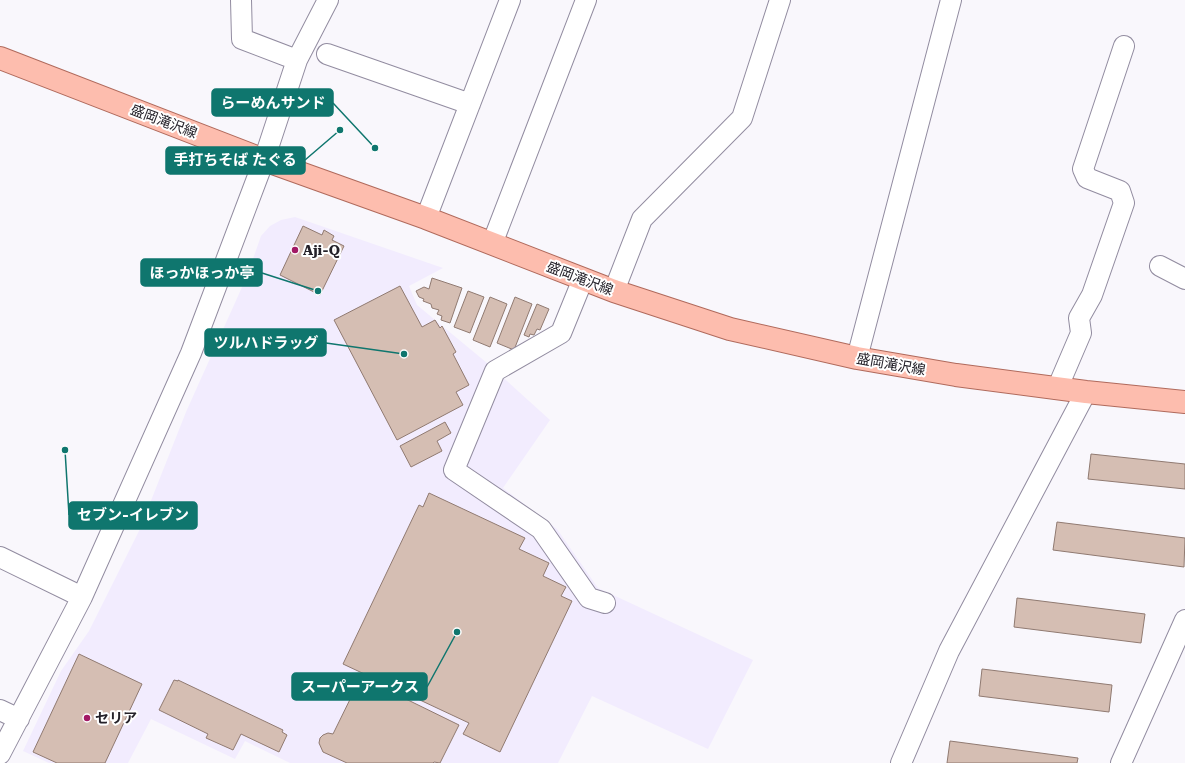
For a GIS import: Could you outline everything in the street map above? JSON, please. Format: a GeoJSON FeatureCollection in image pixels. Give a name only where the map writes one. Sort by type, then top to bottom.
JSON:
{"type":"FeatureCollection","features":[{"type":"Feature","properties":{"kind":"main road","name":"盛岡滝沢線"},"geometry":{"type":"LineString","coordinates":[[0,58],[264,160],[426,218],[614,291],[730,329],[857,358],[956,375],[1057,389],[1185,402]]}},
{"type":"Feature","properties":{"kind":"street"},"geometry":{"type":"LineString","coordinates":[[241,0],[242,39],[297,60]]}},
{"type":"Feature","properties":{"kind":"street"},"geometry":{"type":"LineString","coordinates":[[0,754],[82,598],[191,353],[264,160],[297,60],[328,0]]}},
{"type":"Feature","properties":{"kind":"street"},"geometry":{"type":"LineString","coordinates":[[426,218],[510,0]]}},
{"type":"Feature","properties":{"kind":"street"},"geometry":{"type":"LineString","coordinates":[[492,244],[586,0]]}},
{"type":"Feature","properties":{"kind":"street"},"geometry":{"type":"LineString","coordinates":[[614,291],[642,219],[742,118],[780,0]]}},
{"type":"Feature","properties":{"kind":"street"},"geometry":{"type":"LineString","coordinates":[[857,358],[951,0]]}},
{"type":"Feature","properties":{"kind":"street"},"geometry":{"type":"LineString","coordinates":[[1057,389],[1081,333],[1079,318],[1092,295],[1124,202],[1120,190],[1087,178],[1083,169],[1124,46]]}},
{"type":"Feature","properties":{"kind":"street"},"geometry":{"type":"LineString","coordinates":[[327,54],[470,104]]}},
{"type":"Feature","properties":{"kind":"street"},"geometry":{"type":"LineString","coordinates":[[1160,266],[1185,279]]}},
{"type":"Feature","properties":{"kind":"street"},"geometry":{"type":"LineString","coordinates":[[583,279],[561,333],[494,371],[454,470],[541,529],[589,598],[605,603]]}},
{"type":"Feature","properties":{"kind":"street"},"geometry":{"type":"LineString","coordinates":[[901,763],[948,651],[1086,392]]}},
{"type":"Feature","properties":{"kind":"street"},"geometry":{"type":"LineString","coordinates":[[0,557],[82,598]]}},
{"type":"Feature","properties":{"kind":"street"},"geometry":{"type":"LineString","coordinates":[[1121,763],[1185,620]]}},
{"type":"Feature","properties":{"kind":"street"},"geometry":{"type":"LineString","coordinates":[[0,710],[19,718]]}},
{"type":"Feature","properties":{"kind":"shaded area"},"geometry":{"type":"Polygon","coordinates":[[[295,217],[443,268],[409,286],[417,305],[487,363],[550,420],[503,488],[557,529],[598,588],[753,660],[708,749],[592,696],[558,763],[290,763],[245,741],[235,759],[151,719],[128,763],[49,763],[23,751],[61,671],[89,631],[139,531],[186,412],[247,276],[261,236],[270,226],[281,220],[295,217]]]}},
{"type":"Feature","properties":{"kind":"building"},"geometry":{"type":"Polygon","coordinates":[[[303,226],[322,235],[324,230],[334,236],[332,240],[344,246],[320,295],[280,275],[303,226]]]}},
{"type":"Feature","properties":{"kind":"building"},"geometry":{"type":"Polygon","coordinates":[[[432,278],[462,288],[450,323],[441,320],[442,316],[437,314],[439,310],[432,308],[431,304],[423,301],[424,299],[419,297],[416,291],[424,287],[429,289],[432,278]]]}},
{"type":"Feature","properties":{"kind":"building"},"geometry":{"type":"Polygon","coordinates":[[[400,286],[422,327],[435,320],[440,328],[442,326],[456,352],[453,354],[469,385],[456,392],[463,405],[397,440],[334,320],[400,286]]]}},
{"type":"Feature","properties":{"kind":"building"},"geometry":{"type":"Polygon","coordinates":[[[468,291],[484,297],[470,333],[454,327],[468,291]]]}},
{"type":"Feature","properties":{"kind":"building"},"geometry":{"type":"Polygon","coordinates":[[[490,297],[507,304],[490,347],[473,340],[490,297]]]}},
{"type":"Feature","properties":{"kind":"building"},"geometry":{"type":"Polygon","coordinates":[[[515,297],[532,304],[514,350],[497,343],[515,297]]]}},
{"type":"Feature","properties":{"kind":"building"},"geometry":{"type":"Polygon","coordinates":[[[537,304],[549,309],[540,330],[537,329],[534,335],[530,334],[529,337],[524,335],[537,304]]]}},
{"type":"Feature","properties":{"kind":"building"},"geometry":{"type":"Polygon","coordinates":[[[445,422],[451,433],[437,441],[442,451],[411,467],[400,446],[445,422]]]}},
{"type":"Feature","properties":{"kind":"building"},"geometry":{"type":"Polygon","coordinates":[[[1091,454],[1185,464],[1185,489],[1088,479],[1091,454]]]}},
{"type":"Feature","properties":{"kind":"building"},"geometry":{"type":"Polygon","coordinates":[[[429,493],[525,538],[519,549],[549,563],[543,576],[566,587],[561,596],[572,601],[500,752],[463,734],[469,723],[343,664],[419,505],[423,507],[429,493]]]}},
{"type":"Feature","properties":{"kind":"building"},"geometry":{"type":"Polygon","coordinates":[[[1057,522],[1185,538],[1184,567],[1053,550],[1057,522]]]}},
{"type":"Feature","properties":{"kind":"building"},"geometry":{"type":"Polygon","coordinates":[[[1017,598],[1145,614],[1141,643],[1014,627],[1017,598]]]}},
{"type":"Feature","properties":{"kind":"building","name":"セリア"},"geometry":{"type":"Polygon","coordinates":[[[79,654],[142,684],[105,763],[57,763],[33,752],[79,654]]]}},
{"type":"Feature","properties":{"kind":"building"},"geometry":{"type":"Polygon","coordinates":[[[982,669],[1112,685],[1109,712],[979,696],[982,669]]]}},
{"type":"Feature","properties":{"kind":"building"},"geometry":{"type":"Polygon","coordinates":[[[361,677],[459,725],[440,763],[347,763],[323,752],[319,743],[320,738],[328,733],[333,734],[361,677]]]}},
{"type":"Feature","properties":{"kind":"building"},"geometry":{"type":"Polygon","coordinates":[[[174,680],[178,680],[283,730],[282,732],[287,735],[279,752],[241,734],[233,750],[206,738],[208,734],[159,710],[174,680]]]}},
{"type":"Feature","properties":{"kind":"building"},"geometry":{"type":"Polygon","coordinates":[[[950,741],[1078,758],[1077,763],[947,763],[950,741]]]}},
{"type":"Feature","properties":{"kind":"place","name":"手打ちそば たぐる"},"geometry":{"type":"Point","coordinates":[340,130]}},
{"type":"Feature","properties":{"kind":"place","name":"らーめんサンド"},"geometry":{"type":"Point","coordinates":[375,148]}},
{"type":"Feature","properties":{"kind":"place","name":"Aji-Q"},"geometry":{"type":"Point","coordinates":[295,250]}},
{"type":"Feature","properties":{"kind":"place","name":"ほっかほっか亭"},"geometry":{"type":"Point","coordinates":[318,291]}},
{"type":"Feature","properties":{"kind":"place","name":"ツルハドラッグ"},"geometry":{"type":"Point","coordinates":[404,354]}},
{"type":"Feature","properties":{"kind":"place","name":"セブン-イレブン"},"geometry":{"type":"Point","coordinates":[65,450]}},
{"type":"Feature","properties":{"kind":"place","name":"スーパーアークス"},"geometry":{"type":"Point","coordinates":[457,632]}},
{"type":"Feature","properties":{"kind":"place","name":"セリア"},"geometry":{"type":"Point","coordinates":[87,718]}}]}
